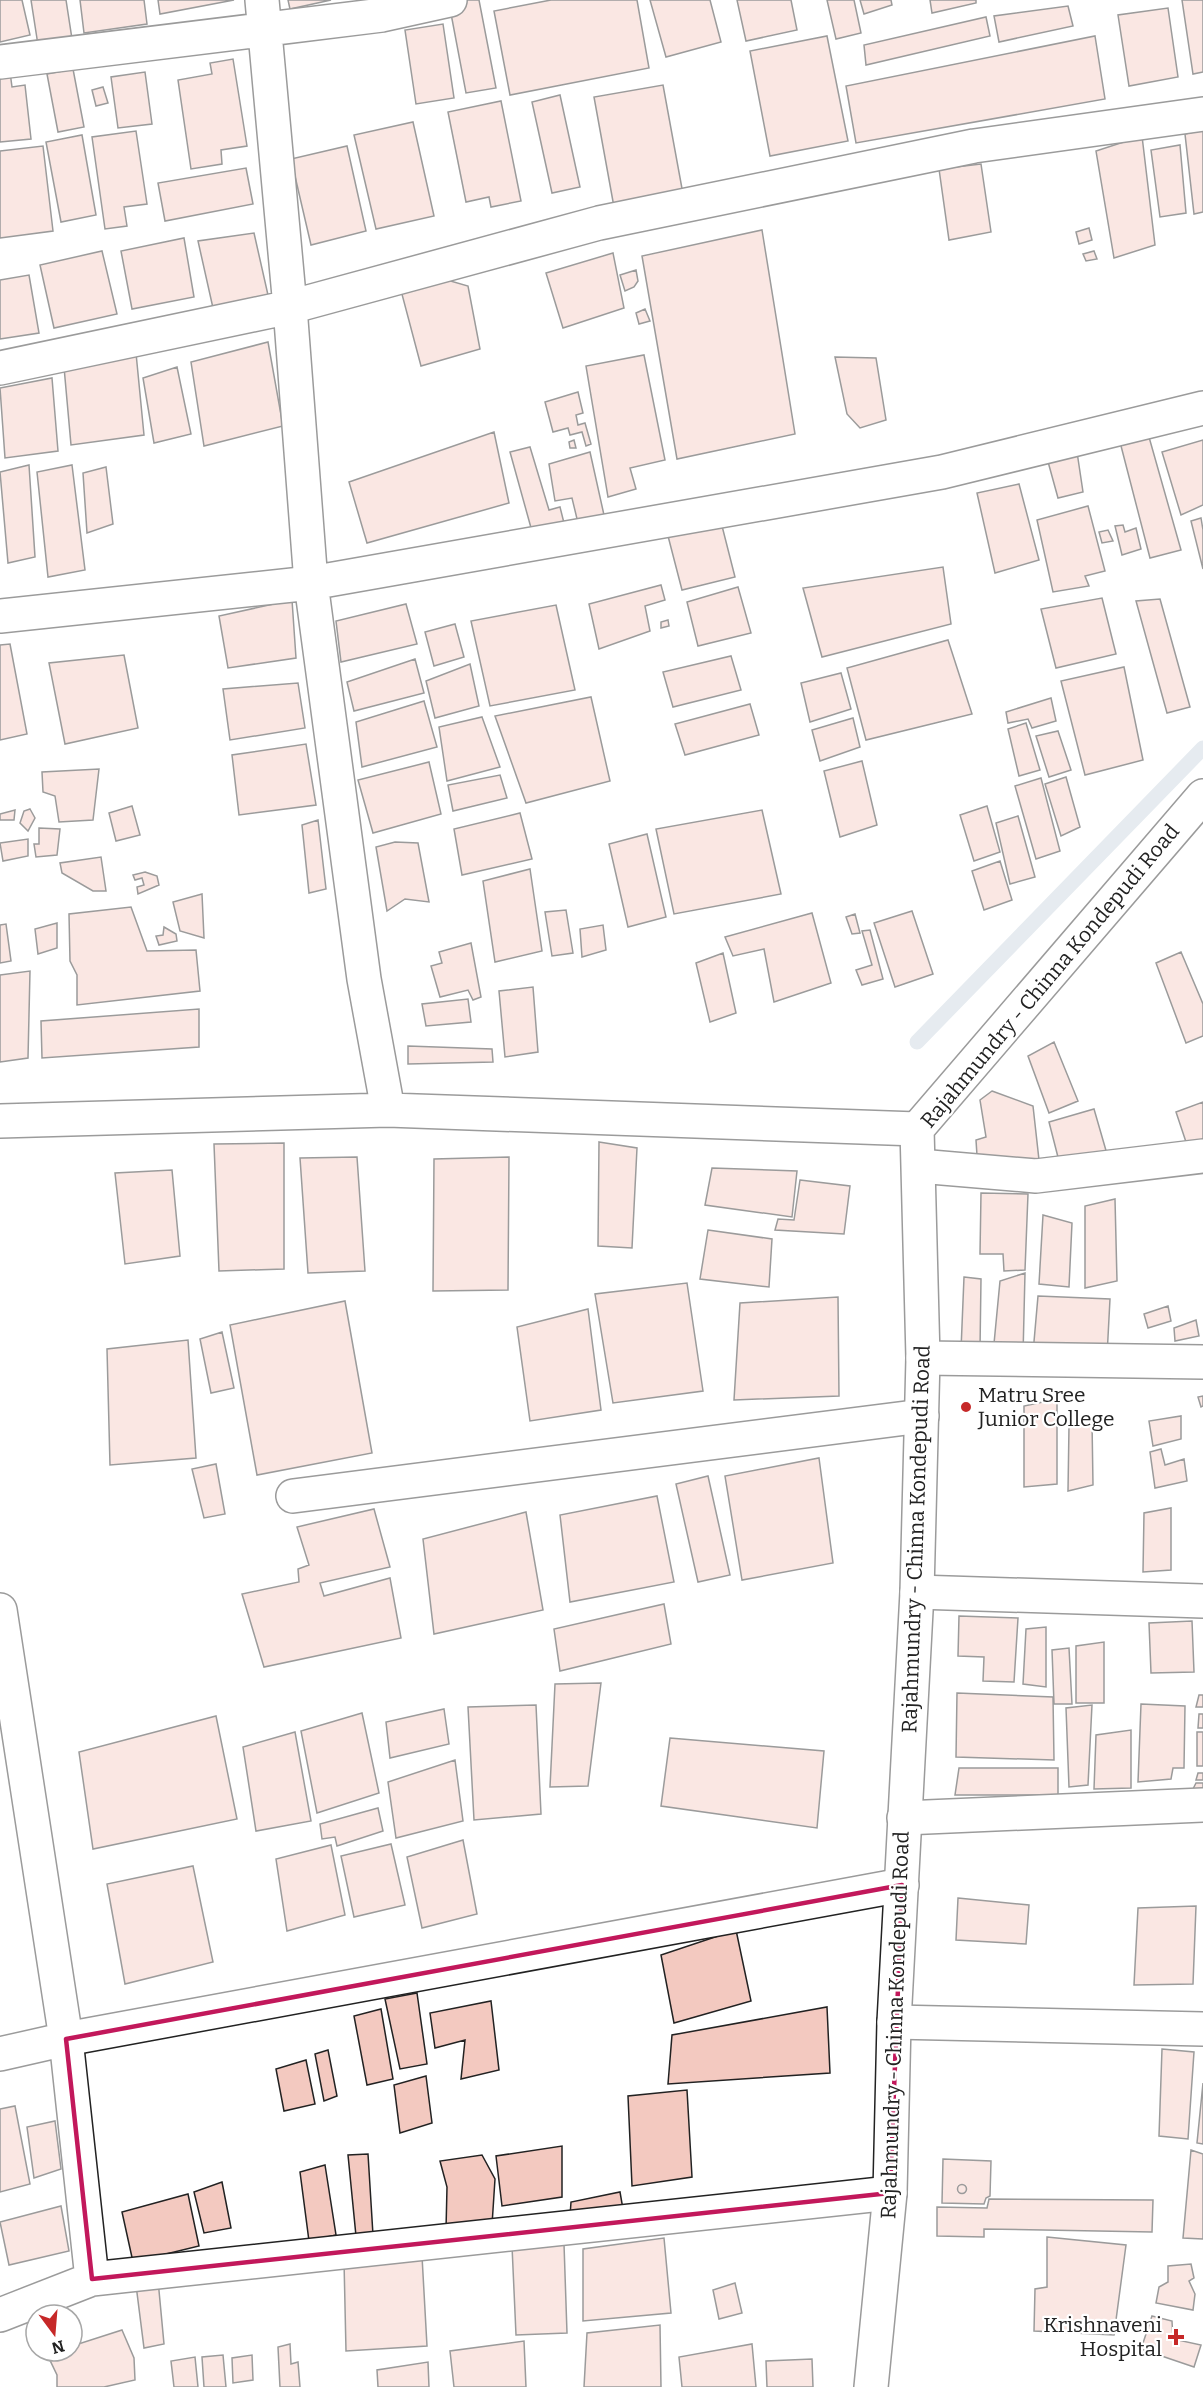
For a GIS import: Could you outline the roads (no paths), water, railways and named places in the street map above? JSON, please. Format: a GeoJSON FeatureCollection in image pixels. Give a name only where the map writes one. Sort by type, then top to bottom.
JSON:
{"type":"FeatureCollection","features":[{"type":"Feature","properties":{"kind":"street"},"geometry":{"type":"LineString","coordinates":[[0,62],[264,15],[382,15],[450,0]]}},
{"type":"Feature","properties":{"kind":"street"},"geometry":{"type":"LineString","coordinates":[[264,15],[290,307],[311,583],[364,978],[387,1110]]}},
{"type":"Feature","properties":{"kind":"street"},"geometry":{"type":"LineString","coordinates":[[0,368],[290,307],[598,223],[974,146],[1203,114]]}},
{"type":"Feature","properties":{"kind":"street"},"geometry":{"type":"LineString","coordinates":[[0,616],[311,583],[942,472],[1203,408]]}},
{"type":"Feature","properties":{"kind":"street","name":"Rajahmundry - Chinna Kondepudi Road"},"geometry":{"type":"LineString","coordinates":[[871,2387],[890,2193],[894,2022],[917,1592],[923,1358],[917,1129],[1203,796]]}},
{"type":"Feature","properties":{"kind":"street"},"geometry":{"type":"LineString","coordinates":[[0,1121],[387,1110],[917,1129]]}},
{"type":"Feature","properties":{"kind":"street"},"geometry":{"type":"LineString","coordinates":[[919,1166],[1036,1176],[1203,1156]]}},
{"type":"Feature","properties":{"kind":"street"},"geometry":{"type":"LineString","coordinates":[[923,1358],[1203,1362]]}},
{"type":"Feature","properties":{"kind":"street"},"geometry":{"type":"LineString","coordinates":[[293,1496],[922,1416]]}},
{"type":"Feature","properties":{"kind":"street"},"geometry":{"type":"LineString","coordinates":[[917,1592],[1203,1600]]}},
{"type":"Feature","properties":{"kind":"street"},"geometry":{"type":"LineString","coordinates":[[0,1610],[66,2039],[92,2279]]}},
{"type":"Feature","properties":{"kind":"street"},"geometry":{"type":"LineString","coordinates":[[904,1818],[1203,1805]]}},
{"type":"Feature","properties":{"kind":"street"},"geometry":{"type":"LineString","coordinates":[[0,2054],[66,2039],[902,1885]]}},
{"type":"Feature","properties":{"kind":"street"},"geometry":{"type":"LineString","coordinates":[[894,2022],[1203,2029]]}},
{"type":"Feature","properties":{"kind":"street"},"geometry":{"type":"LineString","coordinates":[[0,2315],[92,2279],[890,2193]]}},
{"type":"Feature","properties":{"kind":"waterway"},"geometry":{"type":"LineString","coordinates":[[917,1042],[1203,748]]}},
{"type":"Feature","properties":{"kind":"place","name":"Matru Sree Junior College"},"geometry":{"type":"Point","coordinates":[966,1407]}},
{"type":"Feature","properties":{"kind":"place","name":"Krishnaveni Hospital"},"geometry":{"type":"Point","coordinates":[1176,2337]}}]}
